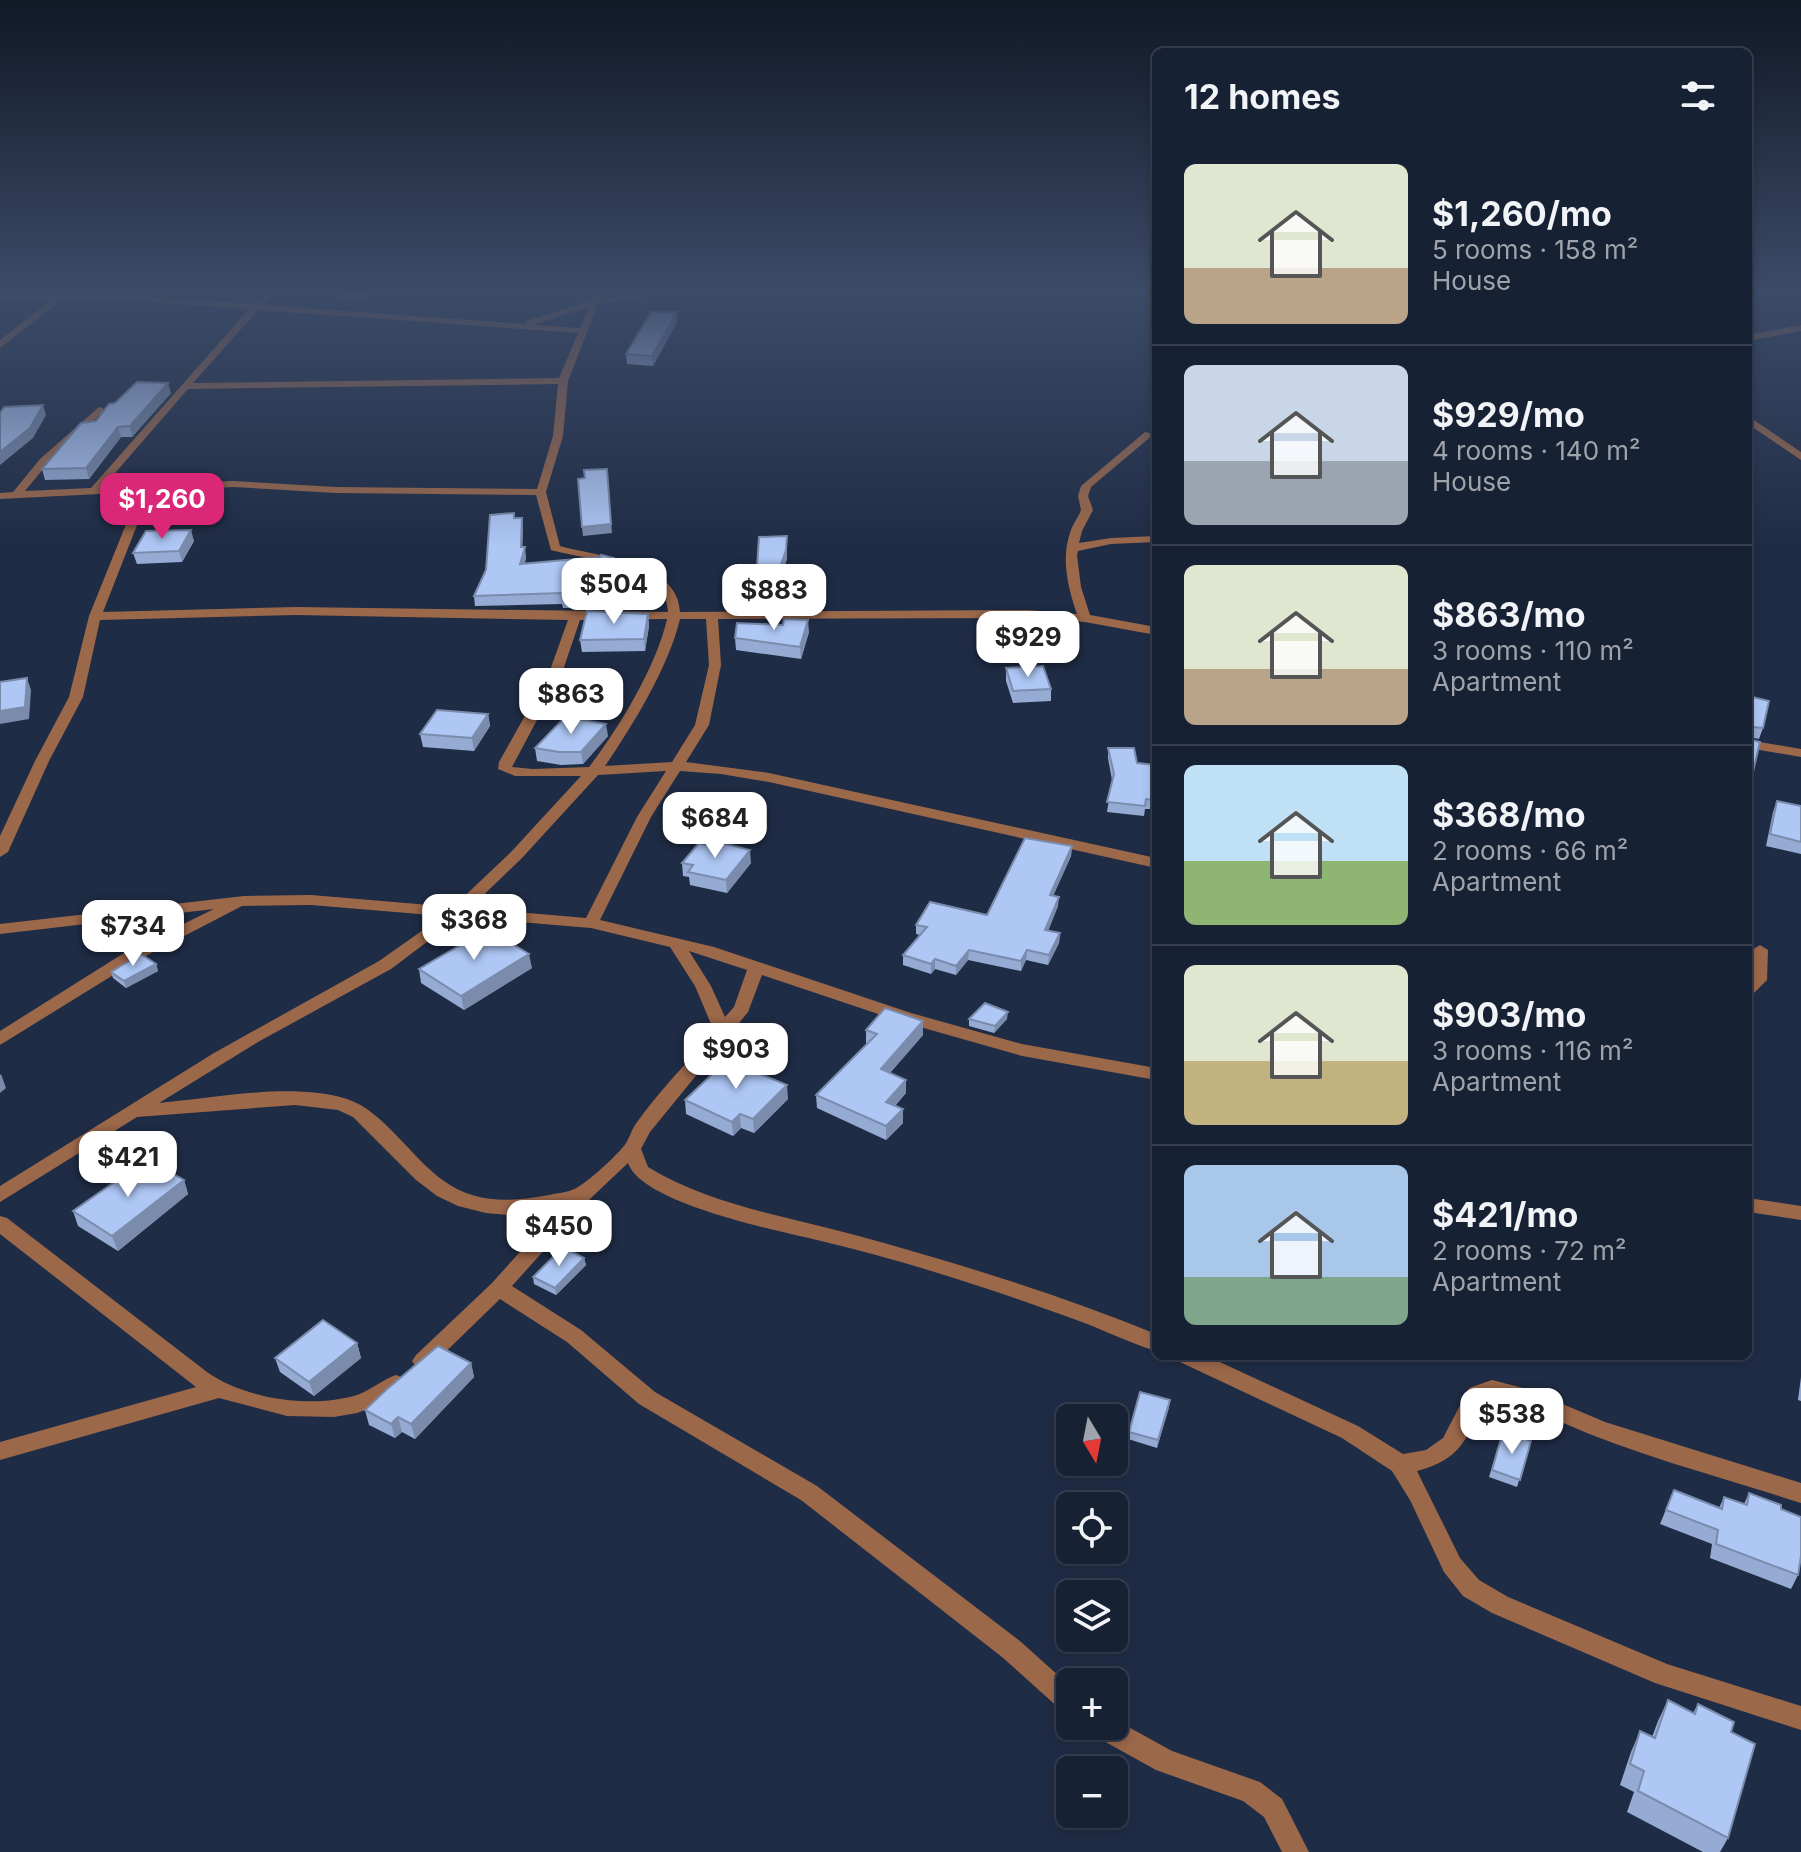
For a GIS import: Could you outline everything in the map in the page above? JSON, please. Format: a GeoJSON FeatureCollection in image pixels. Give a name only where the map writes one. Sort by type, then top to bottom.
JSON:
{"type":"FeatureCollection","features":[{"type":"Feature","properties":{"kind":"street"},"geometry":{"type":"LineString","coordinates":[[95,490],[196,375]]}},
{"type":"Feature","properties":{"kind":"street"},"geometry":{"type":"LineString","coordinates":[[0,1195],[255,1036],[382,967],[461,912],[502,873],[596,768],[653,672],[675,614],[673,599],[664,586],[645,574],[611,560],[555,548],[541,492],[558,436],[565,375]]}},
{"type":"Feature","properties":{"kind":"street"},"geometry":{"type":"LineString","coordinates":[[187,386],[563,381]]}},
{"type":"Feature","properties":{"kind":"street"},"geometry":{"type":"LineString","coordinates":[[16,495],[44,461],[99,410]]}},
{"type":"Feature","properties":{"kind":"street"},"geometry":{"type":"LineString","coordinates":[[1752,422],[1801,457]]}},
{"type":"Feature","properties":{"kind":"street"},"geometry":{"type":"LineString","coordinates":[[1085,618],[1075,593],[1073,548],[1075,531],[1087,510],[1083,496],[1086,486],[1149,434]]}},
{"type":"Feature","properties":{"kind":"street"},"geometry":{"type":"LineString","coordinates":[[0,496],[233,484],[336,490],[541,492]]}},
{"type":"Feature","properties":{"kind":"street"},"geometry":{"type":"LineString","coordinates":[[0,852],[76,697],[95,616],[146,488]]}},
{"type":"Feature","properties":{"kind":"street"},"geometry":{"type":"LineString","coordinates":[[1073,548],[1111,541],[1152,539]]}},
{"type":"Feature","properties":{"kind":"street"},"geometry":{"type":"LineString","coordinates":[[95,616],[296,611],[575,616],[1016,614],[1085,618],[1152,630]]}},
{"type":"Feature","properties":{"kind":"street"},"geometry":{"type":"LineString","coordinates":[[591,923],[644,817],[702,725],[715,665],[712,615]]}},
{"type":"Feature","properties":{"kind":"street"},"geometry":{"type":"LineString","coordinates":[[575,616],[566,648],[505,769],[509,773],[540,775],[596,768],[675,766],[767,779],[1152,862]]}},
{"type":"Feature","properties":{"kind":"street"},"geometry":{"type":"LineString","coordinates":[[1752,745],[1801,753]]}},
{"type":"Feature","properties":{"kind":"street"},"geometry":{"type":"LineString","coordinates":[[0,1039],[130,957],[244,901]]}},
{"type":"Feature","properties":{"kind":"street"},"geometry":{"type":"LineString","coordinates":[[0,929],[244,901],[325,901],[591,923],[674,941],[905,1017],[1022,1050],[1152,1073]]}},
{"type":"Feature","properties":{"kind":"street"},"geometry":{"type":"LineString","coordinates":[[674,941],[703,986],[723,1033]]}},
{"type":"Feature","properties":{"kind":"street"},"geometry":{"type":"LineString","coordinates":[[1752,986],[1759,980],[1760,950]]}},
{"type":"Feature","properties":{"kind":"street"},"geometry":{"type":"LineString","coordinates":[[0,1223],[218,1390],[273,1405],[324,1409],[355,1405],[384,1394],[499,1288],[585,1192],[632,1149],[642,1129],[742,1008],[756,968]]}},
{"type":"Feature","properties":{"kind":"street"},"geometry":{"type":"LineString","coordinates":[[133,1111],[282,1100],[328,1102],[357,1110],[369,1118],[402,1157],[426,1178],[485,1208],[510,1210],[532,1207],[585,1192]]}},
{"type":"Feature","properties":{"kind":"street"},"geometry":{"type":"LineString","coordinates":[[632,1149],[640,1171],[673,1190],[741,1213],[852,1241],[962,1274],[1152,1342]]}},
{"type":"Feature","properties":{"kind":"street"},"geometry":{"type":"LineString","coordinates":[[1752,1206],[1801,1213]]}},
{"type":"Feature","properties":{"kind":"street"},"geometry":{"type":"LineString","coordinates":[[499,1288],[574,1336],[647,1398],[809,1493],[1011,1649],[1056,1689]]}},
{"type":"Feature","properties":{"kind":"street"},"geometry":{"type":"LineString","coordinates":[[1196,1360],[1350,1432],[1400,1464],[1419,1494],[1452,1565],[1471,1588],[1500,1605],[1664,1675],[1801,1718]]}},
{"type":"Feature","properties":{"kind":"street"},"geometry":{"type":"LineString","coordinates":[[1400,1464],[1429,1461],[1447,1450],[1477,1394],[1492,1389],[1527,1398],[1599,1429],[1801,1493]]}},
{"type":"Feature","properties":{"kind":"street"},"geometry":{"type":"LineString","coordinates":[[0,1451],[218,1390]]}},
{"type":"Feature","properties":{"kind":"street"},"geometry":{"type":"LineString","coordinates":[[1127,1740],[1165,1761],[1251,1791],[1273,1808],[1296,1852]]}},
{"type":"Feature","properties":{"kind":"building"},"geometry":{"type":"Polygon","coordinates":[[[137,382],[168,383],[130,426],[118,427],[86,468],[42,469],[81,423],[96,421],[109,404],[115,403],[137,382]]]}},
{"type":"Feature","properties":{"kind":"building"},"geometry":{"type":"Polygon","coordinates":[[[43,405],[30,428],[0,452],[0,413],[4,407],[43,405]]]}},
{"type":"Feature","properties":{"kind":"building"},"geometry":{"type":"Polygon","coordinates":[[[607,469],[611,524],[582,527],[578,479],[585,478],[584,470],[607,469]]]}},
{"type":"Feature","properties":{"kind":"building"},"geometry":{"type":"Polygon","coordinates":[[[514,513],[514,518],[522,518],[521,547],[525,547],[520,564],[598,557],[599,564],[601,555],[614,558],[613,598],[562,597],[562,593],[474,596],[486,570],[490,515],[514,513]]]}},
{"type":"Feature","properties":{"kind":"building"},"geometry":{"type":"Polygon","coordinates":[[[191,530],[179,551],[133,553],[146,531],[191,530]]]}},
{"type":"Feature","properties":{"kind":"building"},"geometry":{"type":"Polygon","coordinates":[[[787,536],[786,550],[769,599],[755,599],[759,537],[787,536]]]}},
{"type":"Feature","properties":{"kind":"building"},"geometry":{"type":"Polygon","coordinates":[[[587,611],[648,614],[644,639],[580,640],[587,611]]]}},
{"type":"Feature","properties":{"kind":"building"},"geometry":{"type":"Polygon","coordinates":[[[784,619],[808,620],[800,647],[735,638],[737,623],[783,625],[784,619]]]}},
{"type":"Feature","properties":{"kind":"building"},"geometry":{"type":"Polygon","coordinates":[[[1043,666],[1051,689],[1013,691],[1006,668],[1043,666]]]}},
{"type":"Feature","properties":{"kind":"building"},"geometry":{"type":"Polygon","coordinates":[[[27,678],[25,707],[0,711],[0,682],[27,678]]]}},
{"type":"Feature","properties":{"kind":"building"},"geometry":{"type":"Polygon","coordinates":[[[1752,697],[1769,701],[1763,728],[1752,727],[1752,697]]]}},
{"type":"Feature","properties":{"kind":"building"},"geometry":{"type":"Polygon","coordinates":[[[437,710],[488,714],[472,738],[420,734],[437,710]]]}},
{"type":"Feature","properties":{"kind":"building"},"geometry":{"type":"Polygon","coordinates":[[[565,717],[606,724],[581,752],[535,748],[565,717]]]}},
{"type":"Feature","properties":{"kind":"building"},"geometry":{"type":"Polygon","coordinates":[[[1752,740],[1760,742],[1752,776],[1752,740]]]}},
{"type":"Feature","properties":{"kind":"building"},"geometry":{"type":"Polygon","coordinates":[[[1108,748],[1134,748],[1137,763],[1152,765],[1152,800],[1146,799],[1145,806],[1107,802],[1114,774],[1108,748]]]}},
{"type":"Feature","properties":{"kind":"building"},"geometry":{"type":"Polygon","coordinates":[[[1777,801],[1801,806],[1801,842],[1770,834],[1777,801]]]}},
{"type":"Feature","properties":{"kind":"building"},"geometry":{"type":"Polygon","coordinates":[[[1025,838],[1072,846],[1050,895],[1059,897],[1045,930],[1060,933],[1049,955],[1027,950],[1021,961],[969,950],[956,966],[935,959],[931,964],[903,955],[927,927],[916,925],[930,902],[987,915],[1025,838]]]}},
{"type":"Feature","properties":{"kind":"building"},"geometry":{"type":"Polygon","coordinates":[[[714,841],[750,850],[726,880],[688,872],[693,865],[682,863],[699,843],[710,846],[714,841]]]}},
{"type":"Feature","properties":{"kind":"building"},"geometry":{"type":"Polygon","coordinates":[[[488,929],[529,954],[461,996],[419,969],[488,929]]]}},
{"type":"Feature","properties":{"kind":"building"},"geometry":{"type":"Polygon","coordinates":[[[141,954],[156,964],[124,981],[111,972],[141,954]]]}},
{"type":"Feature","properties":{"kind":"building"},"geometry":{"type":"Polygon","coordinates":[[[985,1003],[1008,1012],[995,1026],[969,1019],[985,1003]]]}},
{"type":"Feature","properties":{"kind":"building"},"geometry":{"type":"Polygon","coordinates":[[[885,1008],[923,1021],[881,1069],[906,1080],[886,1102],[903,1109],[886,1126],[816,1095],[877,1034],[866,1030],[885,1008]]]}},
{"type":"Feature","properties":{"kind":"building"},"geometry":{"type":"Polygon","coordinates":[[[728,1059],[737,1063],[742,1059],[763,1068],[758,1073],[787,1085],[753,1119],[740,1114],[732,1122],[685,1100],[728,1059]]]}},
{"type":"Feature","properties":{"kind":"building"},"geometry":{"type":"Polygon","coordinates":[[[153,1162],[184,1180],[112,1236],[73,1211],[116,1181],[122,1184],[153,1162]]]}},
{"type":"Feature","properties":{"kind":"building"},"geometry":{"type":"Polygon","coordinates":[[[563,1247],[584,1258],[555,1288],[533,1277],[563,1247]]]}},
{"type":"Feature","properties":{"kind":"building"},"geometry":{"type":"Polygon","coordinates":[[[323,1320],[357,1343],[309,1382],[275,1358],[323,1320]]]}},
{"type":"Feature","properties":{"kind":"building"},"geometry":{"type":"Polygon","coordinates":[[[438,1346],[471,1363],[411,1424],[398,1417],[391,1424],[365,1410],[386,1390],[438,1346]]]}},
{"type":"Feature","properties":{"kind":"building"},"geometry":{"type":"Polygon","coordinates":[[[1140,1392],[1170,1400],[1158,1440],[1129,1432],[1140,1392]]]}},
{"type":"Feature","properties":{"kind":"building"},"geometry":{"type":"Polygon","coordinates":[[[1503,1431],[1531,1441],[1520,1480],[1492,1470],[1503,1431]]]}},
{"type":"Feature","properties":{"kind":"building"},"geometry":{"type":"Polygon","coordinates":[[[1674,1490],[1722,1509],[1724,1497],[1747,1505],[1749,1493],[1781,1505],[1781,1509],[1801,1517],[1798,1575],[1716,1544],[1718,1530],[1666,1510],[1674,1490]]]}},
{"type":"Feature","properties":{"kind":"building"},"geometry":{"type":"Polygon","coordinates":[[[1668,1700],[1695,1714],[1698,1704],[1734,1722],[1731,1732],[1755,1744],[1728,1838],[1638,1791],[1644,1771],[1630,1764],[1640,1731],[1655,1738],[1668,1700]]]}}]}
